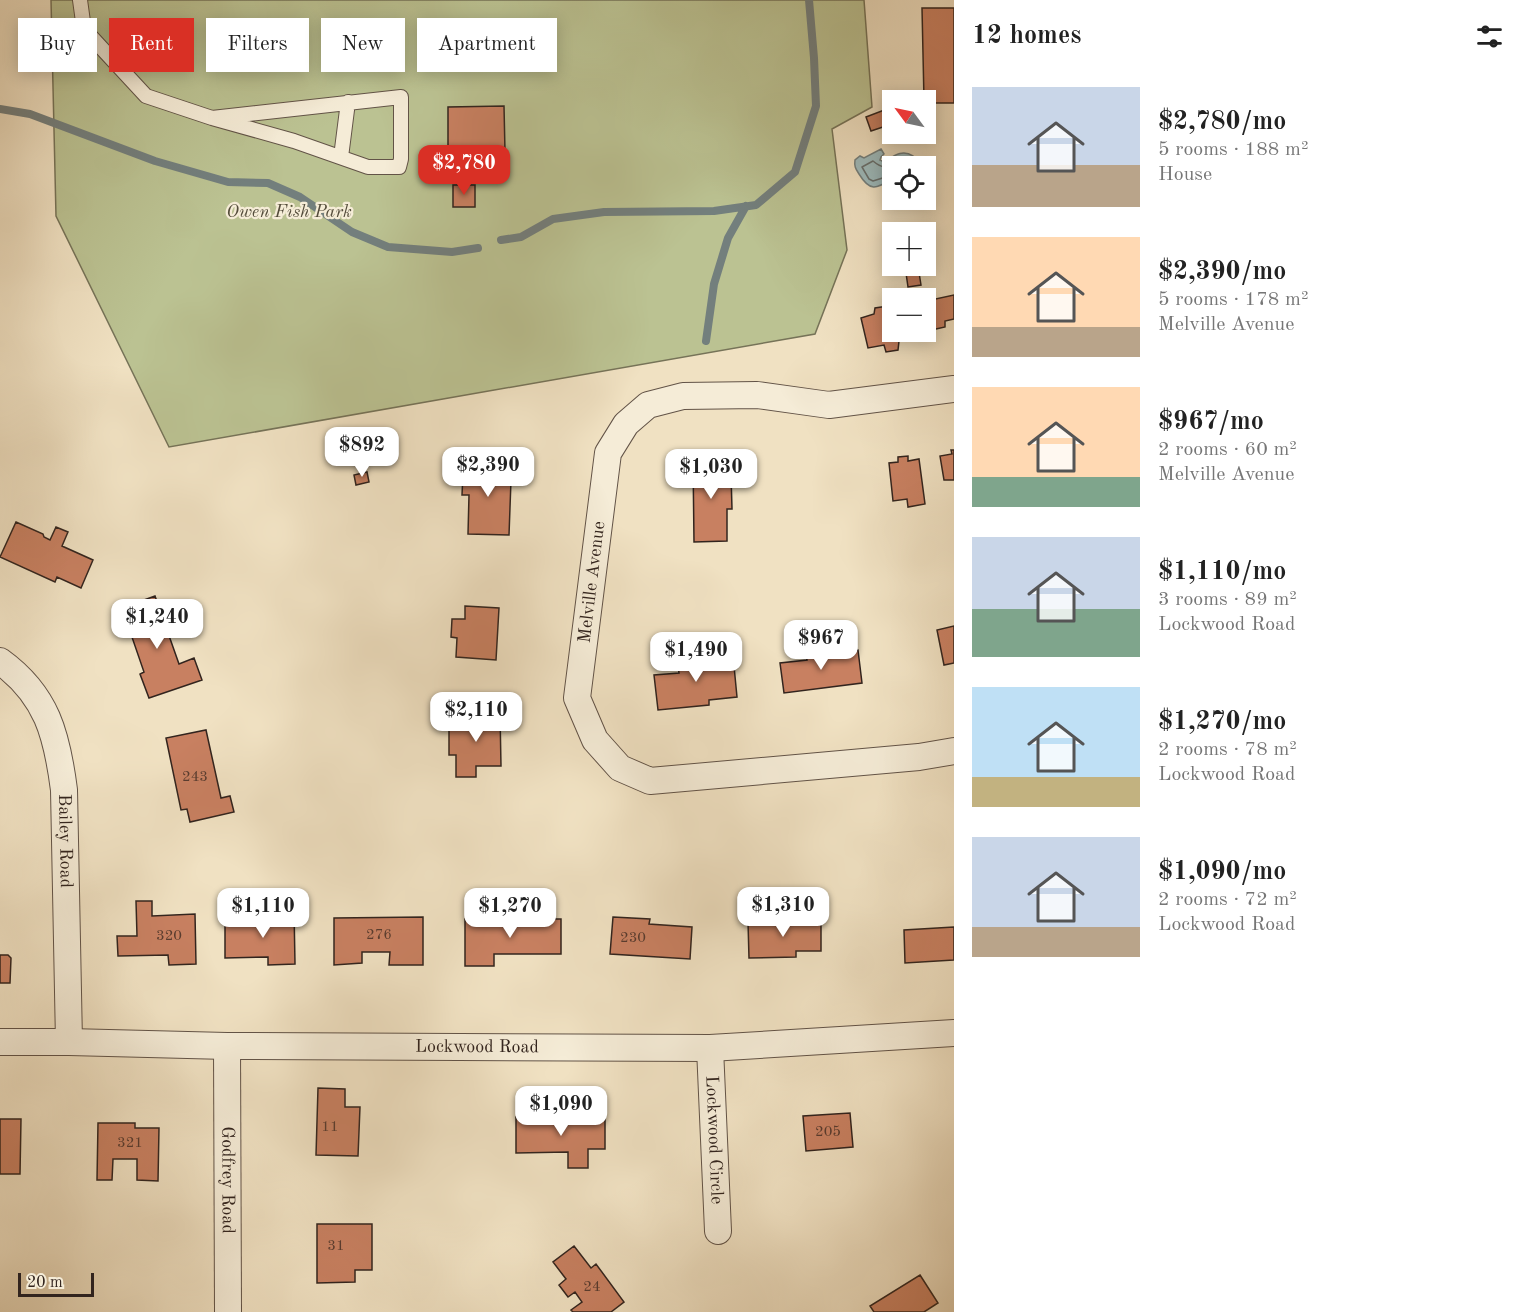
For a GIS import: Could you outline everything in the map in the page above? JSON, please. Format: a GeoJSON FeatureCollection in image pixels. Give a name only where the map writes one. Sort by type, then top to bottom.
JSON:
{"type":"FeatureCollection","features":[{"type":"Feature","properties":{"kind":"street","name":"Melville Avenue"},"geometry":{"type":"LineString","coordinates":[[954,389],[829,405],[757,395],[683,396],[648,405],[626,424],[608,453],[577,698],[595,740],[620,768],[650,781],[919,757],[954,751]]}},
{"type":"Feature","properties":{"kind":"street","name":"Bailey Road"},"geometry":{"type":"LineString","coordinates":[[0,661],[18,674],[32,690],[44,710],[54,733],[60,762],[64,790],[69,1042]]}},
{"type":"Feature","properties":{"kind":"street","name":"Lockwood Road"},"geometry":{"type":"LineString","coordinates":[[0,1042],[227,1046],[710,1048],[954,1033]]}},
{"type":"Feature","properties":{"kind":"street","name":"Godfrey Road"},"geometry":{"type":"LineString","coordinates":[[227,1046],[228,1312]]}},
{"type":"Feature","properties":{"kind":"street","name":"Lockwood Circle"},"geometry":{"type":"LineString","coordinates":[[710,1048],[718,1231]]}},
{"type":"Feature","properties":{"kind":"lane"},"geometry":{"type":"LineString","coordinates":[[80,0],[84,29],[146,96],[212,118],[294,141],[368,167],[399,167],[401,159],[401,97],[212,118]]}},
{"type":"Feature","properties":{"kind":"lane"},"geometry":{"type":"LineString","coordinates":[[341,157],[348,102]]}},
{"type":"Feature","properties":{"kind":"green space","name":"Owen Fish Park"},"geometry":{"type":"Polygon","coordinates":[[[51,0],[864,0],[872,107],[832,129],[847,250],[815,334],[169,447],[56,216],[53,72],[97,72],[97,18],[51,18],[51,0]]]}},
{"type":"Feature","properties":{"kind":"water"},"geometry":{"type":"Polygon","coordinates":[[[881,149],[884,154],[880,160],[882,161],[882,185],[870,186],[855,168],[855,160],[860,156],[864,158],[881,149]]]}},
{"type":"Feature","properties":{"kind":"water"},"geometry":{"type":"Polygon","coordinates":[[[905,153],[913,156],[894,156],[905,153]]]}},
{"type":"Feature","properties":{"kind":"building"},"geometry":{"type":"Polygon","coordinates":[[[922,8],[954,8],[954,103],[936,103],[936,90],[924,90],[922,8]]]}},
{"type":"Feature","properties":{"kind":"building"},"geometry":{"type":"Polygon","coordinates":[[[504,106],[505,152],[448,153],[448,107],[504,106]]]}},
{"type":"Feature","properties":{"kind":"building"},"geometry":{"type":"Polygon","coordinates":[[[882,111],[882,127],[871,131],[866,117],[882,111]]]}},
{"type":"Feature","properties":{"kind":"building"},"geometry":{"type":"Polygon","coordinates":[[[453,185],[475,185],[475,207],[453,207],[453,185]]]}},
{"type":"Feature","properties":{"kind":"building"},"geometry":{"type":"Polygon","coordinates":[[[906,276],[920,276],[921,285],[908,287],[906,276]]]}},
{"type":"Feature","properties":{"kind":"building"},"geometry":{"type":"Polygon","coordinates":[[[954,295],[954,319],[945,321],[945,327],[936,329],[936,299],[954,295]]]}},
{"type":"Feature","properties":{"kind":"building"},"geometry":{"type":"Polygon","coordinates":[[[882,307],[882,342],[899,342],[898,350],[886,352],[884,345],[868,348],[861,318],[874,314],[875,308],[882,307]]]}},
{"type":"Feature","properties":{"kind":"building"},"geometry":{"type":"Polygon","coordinates":[[[951,450],[954,450],[954,480],[944,480],[940,456],[952,454],[951,450]]]}},
{"type":"Feature","properties":{"kind":"building"},"geometry":{"type":"Polygon","coordinates":[[[908,456],[908,461],[919,459],[925,504],[908,507],[907,499],[893,501],[889,463],[898,462],[898,457],[908,456]]]}},
{"type":"Feature","properties":{"kind":"building"},"geometry":{"type":"Polygon","coordinates":[[[726,458],[726,475],[731,474],[732,509],[727,509],[727,541],[694,542],[693,459],[726,458]]]}},
{"type":"Feature","properties":{"kind":"building"},"geometry":{"type":"Polygon","coordinates":[[[471,460],[505,461],[504,480],[511,480],[509,535],[468,534],[469,495],[462,495],[463,474],[470,475],[471,460]]]}},
{"type":"Feature","properties":{"kind":"building"},"geometry":{"type":"Polygon","coordinates":[[[367,472],[369,482],[356,485],[354,475],[367,472]]]}},
{"type":"Feature","properties":{"kind":"building"},"geometry":{"type":"Polygon","coordinates":[[[16,522],[43,534],[50,540],[56,527],[68,532],[62,546],[93,560],[81,588],[57,577],[55,582],[0,557],[16,522]]]}},
{"type":"Feature","properties":{"kind":"building"},"geometry":{"type":"Polygon","coordinates":[[[155,596],[179,664],[194,658],[202,680],[149,698],[140,674],[144,672],[122,608],[155,596]]]}},
{"type":"Feature","properties":{"kind":"building"},"geometry":{"type":"Polygon","coordinates":[[[465,606],[499,608],[496,660],[456,657],[457,638],[451,637],[452,619],[465,619],[465,606]]]}},
{"type":"Feature","properties":{"kind":"building"},"geometry":{"type":"Polygon","coordinates":[[[954,626],[954,663],[944,665],[937,630],[954,626]]]}},
{"type":"Feature","properties":{"kind":"building"},"geometry":{"type":"Polygon","coordinates":[[[820,647],[821,655],[858,650],[862,683],[784,693],[780,663],[807,660],[805,649],[820,647]]]}},
{"type":"Feature","properties":{"kind":"building"},"geometry":{"type":"Polygon","coordinates":[[[724,653],[725,667],[734,666],[737,697],[709,700],[709,705],[658,710],[654,675],[679,673],[677,658],[724,653]]]}},
{"type":"Feature","properties":{"kind":"building"},"geometry":{"type":"Polygon","coordinates":[[[500,713],[501,766],[476,766],[476,777],[456,777],[456,755],[449,755],[449,727],[465,726],[465,714],[500,713]]]}},
{"type":"Feature","properties":{"kind":"building"},"geometry":{"type":"Polygon","coordinates":[[[206,730],[221,798],[230,796],[234,812],[190,822],[187,809],[181,810],[166,738],[206,730]]]}},
{"type":"Feature","properties":{"kind":"building"},"geometry":{"type":"Polygon","coordinates":[[[136,901],[152,901],[152,916],[195,914],[196,964],[169,965],[168,955],[118,956],[117,936],[137,936],[136,901]]]}},
{"type":"Feature","properties":{"kind":"building"},"geometry":{"type":"Polygon","coordinates":[[[294,909],[295,964],[268,965],[268,957],[225,958],[225,922],[275,921],[275,910],[294,909]]]}},
{"type":"Feature","properties":{"kind":"building"},"geometry":{"type":"Polygon","coordinates":[[[423,917],[423,965],[389,965],[390,952],[362,952],[362,963],[334,965],[334,918],[423,917]]]}},
{"type":"Feature","properties":{"kind":"building"},"geometry":{"type":"Polygon","coordinates":[[[613,917],[650,919],[649,924],[692,927],[690,959],[610,954],[613,917]]]}},
{"type":"Feature","properties":{"kind":"building"},"geometry":{"type":"Polygon","coordinates":[[[465,919],[561,919],[561,954],[494,954],[494,966],[465,966],[465,919]]]}},
{"type":"Feature","properties":{"kind":"building"},"geometry":{"type":"Polygon","coordinates":[[[821,921],[821,951],[796,951],[796,957],[749,958],[748,922],[821,921]]]}},
{"type":"Feature","properties":{"kind":"building"},"geometry":{"type":"Polygon","coordinates":[[[954,927],[954,960],[905,963],[904,930],[954,927]]]}},
{"type":"Feature","properties":{"kind":"building"},"geometry":{"type":"Polygon","coordinates":[[[0,955],[8,955],[11,958],[10,983],[0,983],[0,955]]]}},
{"type":"Feature","properties":{"kind":"building"},"geometry":{"type":"Polygon","coordinates":[[[318,1088],[345,1089],[345,1107],[360,1107],[358,1156],[316,1155],[318,1088]]]}},
{"type":"Feature","properties":{"kind":"building"},"geometry":{"type":"Polygon","coordinates":[[[850,1113],[853,1147],[806,1151],[803,1116],[850,1113]]]}},
{"type":"Feature","properties":{"kind":"building"},"geometry":{"type":"Polygon","coordinates":[[[516,1117],[605,1117],[605,1149],[588,1149],[588,1168],[568,1168],[568,1152],[516,1153],[516,1117]]]}},
{"type":"Feature","properties":{"kind":"building"},"geometry":{"type":"Polygon","coordinates":[[[0,1119],[21,1119],[20,1174],[0,1174],[0,1119]]]}},
{"type":"Feature","properties":{"kind":"building"},"geometry":{"type":"Polygon","coordinates":[[[98,1123],[135,1123],[135,1128],[159,1128],[158,1181],[137,1180],[137,1159],[113,1159],[112,1180],[97,1180],[98,1123]]]}},
{"type":"Feature","properties":{"kind":"building"},"geometry":{"type":"Polygon","coordinates":[[[317,1224],[372,1224],[372,1270],[355,1270],[355,1282],[317,1283],[317,1224]]]}},
{"type":"Feature","properties":{"kind":"building"},"geometry":{"type":"Polygon","coordinates":[[[574,1246],[591,1268],[596,1264],[624,1302],[611,1312],[573,1312],[571,1310],[582,1302],[575,1292],[568,1297],[559,1285],[566,1279],[553,1262],[574,1246]]]}},
{"type":"Feature","properties":{"kind":"building"},"geometry":{"type":"Polygon","coordinates":[[[920,1275],[938,1303],[924,1312],[874,1312],[870,1306],[920,1275]]]}},
{"type":"Feature","properties":{"kind":"waterway"},"geometry":{"type":"LineString","coordinates":[[501,240],[521,237],[553,219],[604,212],[714,211],[756,205],[795,172],[816,106],[809,0]]}},
{"type":"Feature","properties":{"kind":"waterway"},"geometry":{"type":"LineString","coordinates":[[0,109],[30,114],[155,161],[228,182],[268,183],[300,197],[352,232],[388,247],[452,252],[478,248]]}},
{"type":"Feature","properties":{"kind":"waterway"},"geometry":{"type":"LineString","coordinates":[[706,341],[714,284],[728,238],[746,206]]}}]}
